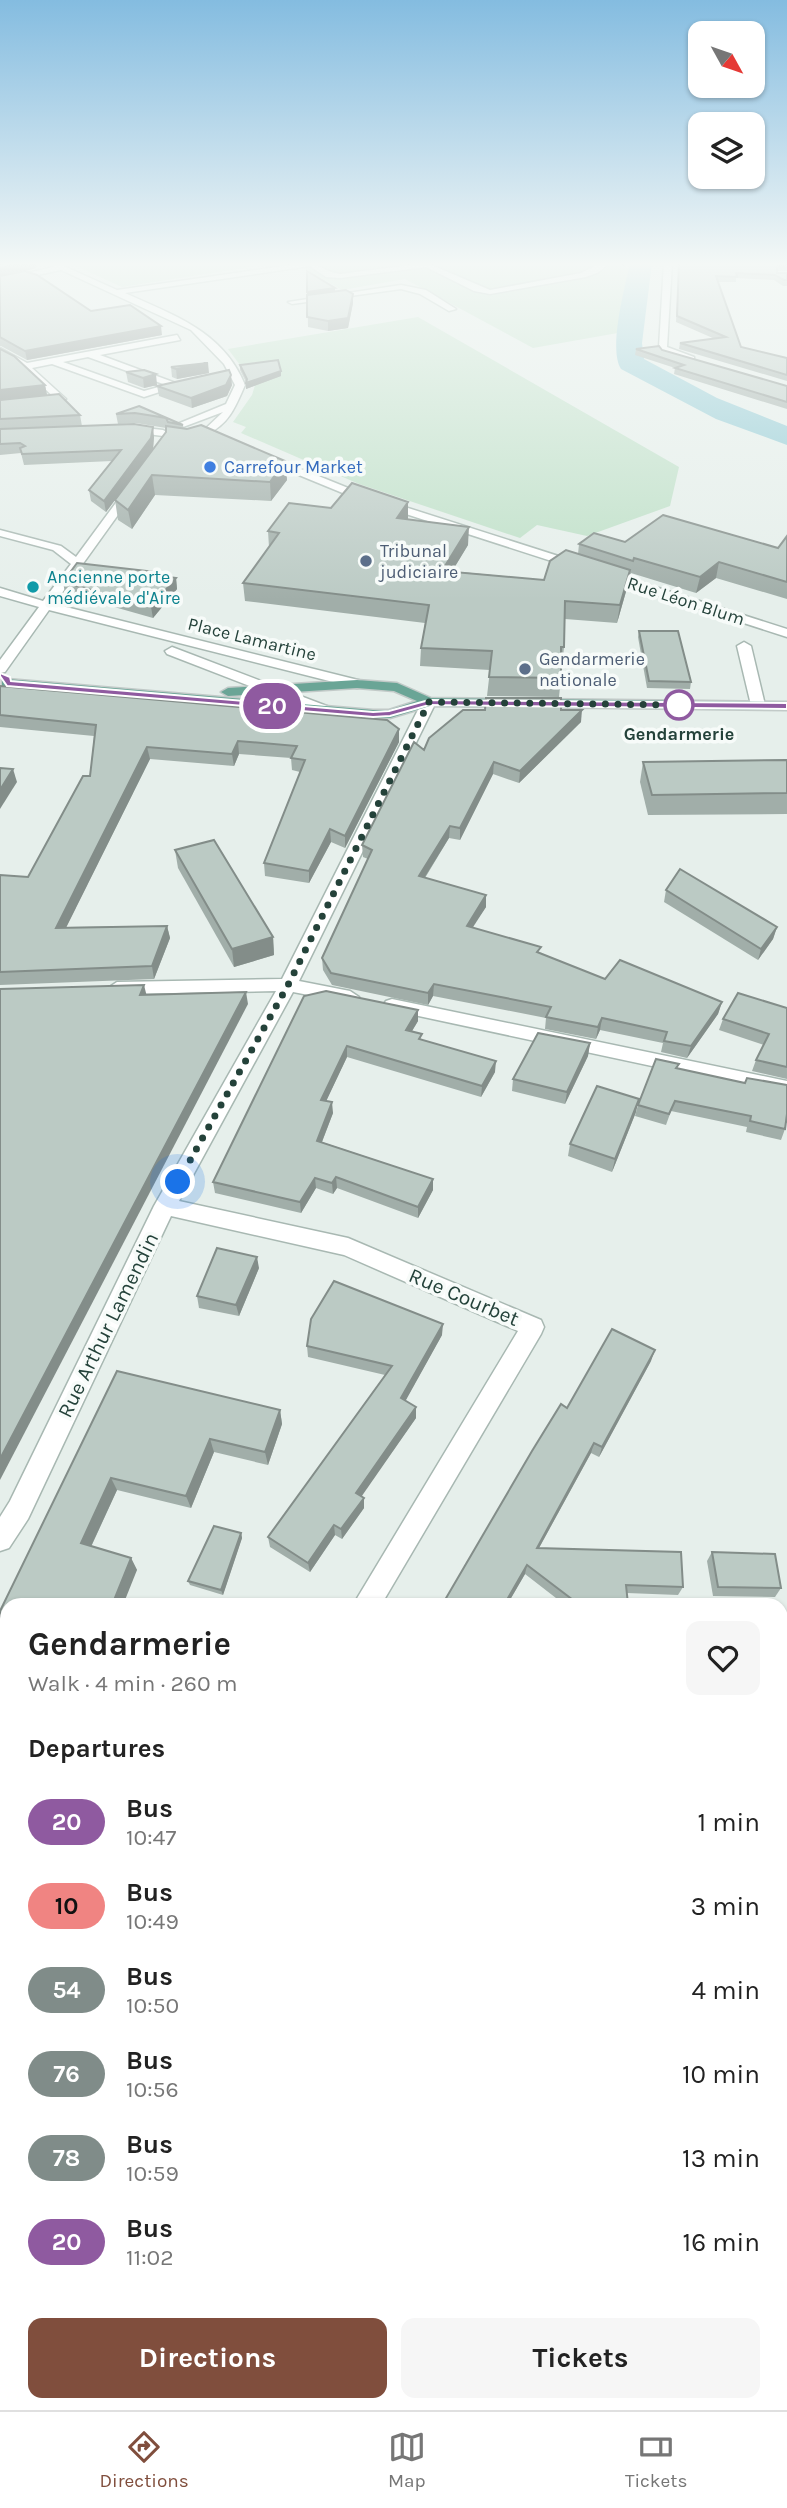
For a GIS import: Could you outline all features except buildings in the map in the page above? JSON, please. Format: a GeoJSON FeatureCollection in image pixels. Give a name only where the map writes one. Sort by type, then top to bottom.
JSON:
{"type":"FeatureCollection","features":[{"type":"Feature","properties":{"kind":"main road","name":"Place Lamartine"},"geometry":{"type":"LineString","coordinates":[[2,682],[327,711],[390,714],[429,702]]}},
{"type":"Feature","properties":{"kind":"main road","name":"Place Lamartine"},"geometry":{"type":"LineString","coordinates":[[170,697],[357,684],[397,687],[429,702]]}},
{"type":"Feature","properties":{"kind":"main road"},"geometry":{"type":"LineString","coordinates":[[429,702],[787,706]]}},
{"type":"Feature","properties":{"kind":"street"},"geometry":{"type":"LineString","coordinates":[[36,375],[61,399],[48,401]]}},
{"type":"Feature","properties":{"kind":"street"},"geometry":{"type":"LineString","coordinates":[[92,375],[144,394],[180,384],[154,375]]}},
{"type":"Feature","properties":{"kind":"street"},"geometry":{"type":"LineString","coordinates":[[207,434],[226,416],[240,385],[237,375]]}},
{"type":"Feature","properties":{"kind":"street"},"geometry":{"type":"LineString","coordinates":[[81,382],[105,380]]}},
{"type":"Feature","properties":{"kind":"street"},"geometry":{"type":"LineString","coordinates":[[46,385],[58,384]]}},
{"type":"Feature","properties":{"kind":"street"},"geometry":{"type":"LineString","coordinates":[[114,429],[164,439],[180,425],[231,406]]}},
{"type":"Feature","properties":{"kind":"street"},"geometry":{"type":"LineString","coordinates":[[180,425],[201,426],[207,434],[221,439]]}},
{"type":"Feature","properties":{"kind":"street","name":"Rue Léon Blum"},"geometry":{"type":"LineString","coordinates":[[252,452],[354,494],[787,633]]}},
{"type":"Feature","properties":{"kind":"street"},"geometry":{"type":"LineString","coordinates":[[0,669],[139,478]]}},
{"type":"Feature","properties":{"kind":"street"},"geometry":{"type":"LineString","coordinates":[[0,533],[57,548],[78,564]]}},
{"type":"Feature","properties":{"kind":"street"},"geometry":{"type":"LineString","coordinates":[[0,592],[85,617]]}},
{"type":"Feature","properties":{"kind":"street","name":"Place Lamartine"},"geometry":{"type":"LineString","coordinates":[[85,617],[357,684]]}},
{"type":"Feature","properties":{"kind":"street","name":"Place Lamartine"},"geometry":{"type":"LineString","coordinates":[[85,617],[327,711]]}},
{"type":"Feature","properties":{"kind":"street"},"geometry":{"type":"LineString","coordinates":[[744,646],[758,705]]}},
{"type":"Feature","properties":{"kind":"street","name":"Rue Arthur Lamendin"},"geometry":{"type":"LineString","coordinates":[[0,1539],[19,1510],[165,1206],[288,985],[429,702]]}},
{"type":"Feature","properties":{"kind":"street"},"geometry":{"type":"LineString","coordinates":[[93,989],[288,985],[787,1088]]}},
{"type":"Feature","properties":{"kind":"street","name":"Rue Courbet"},"geometry":{"type":"LineString","coordinates":[[165,1206],[348,1247],[533,1327],[370,1598]]}},
{"type":"Feature","properties":{"kind":"green space"},"geometry":{"type":"Polygon","coordinates":[[[248,375],[520,375],[679,467],[670,506],[587,536],[537,525],[520,538],[359,484],[241,433],[246,427],[233,422],[252,395],[255,385],[248,375]]]}},
{"type":"Feature","properties":{"kind":"waterway"},"geometry":{"type":"LineString","coordinates":[[654,375],[707,404],[787,436]]}},
{"type":"Feature","properties":{"kind":"bus line","name":"20"},"geometry":{"type":"LineString","coordinates":[[0,676],[7,679],[7,683],[373,715],[390,714],[429,702],[787,706]]}},
{"type":"Feature","properties":{"kind":"place","name":"Carrefour Market"},"geometry":{"type":"Point","coordinates":[210,467]}},
{"type":"Feature","properties":{"kind":"place","name":"Tribunal judiciaire"},"geometry":{"type":"Point","coordinates":[366,561]}},
{"type":"Feature","properties":{"kind":"place","name":"Ancienne porte médiévale d'Aire"},"geometry":{"type":"Point","coordinates":[33,587]}},
{"type":"Feature","properties":{"kind":"place","name":"Gendarmerie nationale"},"geometry":{"type":"Point","coordinates":[525,669]}},
{"type":"Feature","properties":{"kind":"place","name":"Gendarmerie"},"geometry":{"type":"Point","coordinates":[679,705]}},
{"type":"Feature","properties":{"kind":"route"},"geometry":{"type":"LineString","coordinates":[[178,1182],[288,985],[429,702],[679,705]]}}]}
